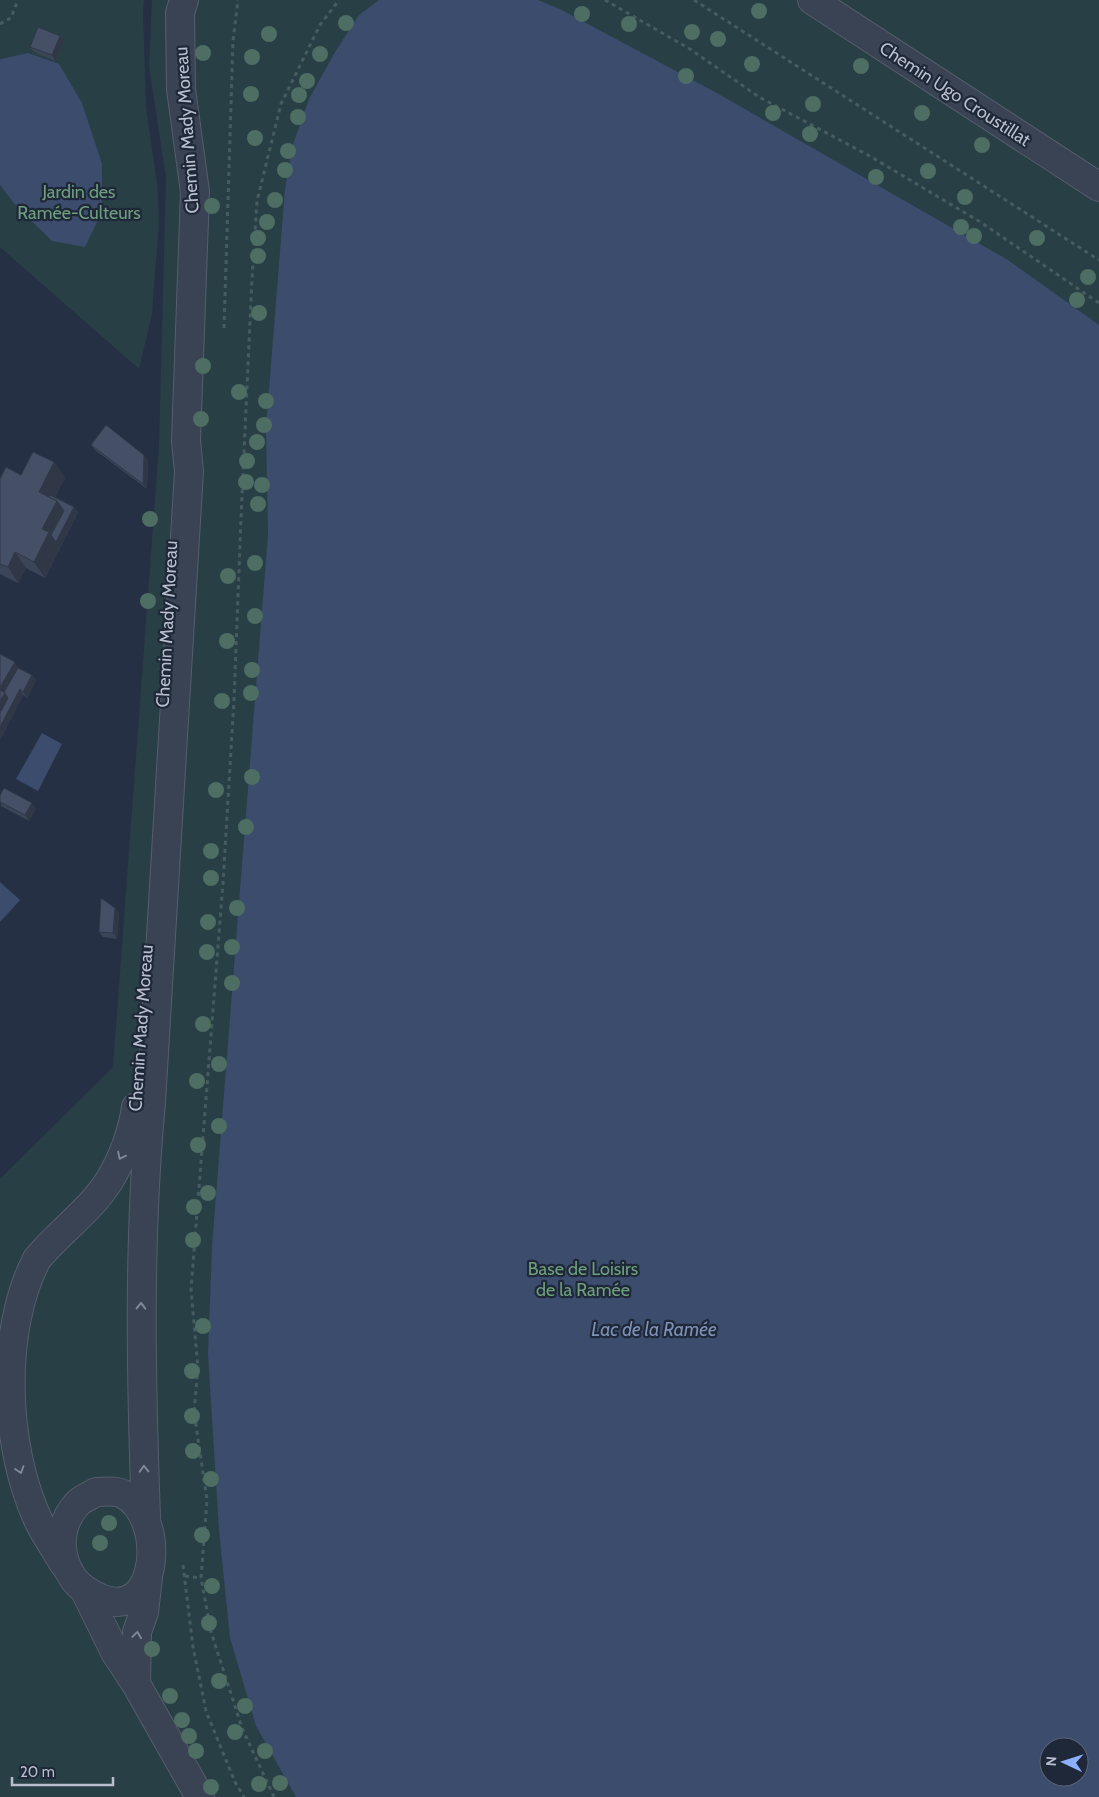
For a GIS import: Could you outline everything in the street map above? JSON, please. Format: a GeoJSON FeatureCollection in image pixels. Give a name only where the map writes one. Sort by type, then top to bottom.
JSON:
{"type":"FeatureCollection","features":[{"type":"Feature","properties":{"kind":"street","name":"Chemin Mady Moreau"},"geometry":{"type":"LineString","coordinates":[[146,1517],[140,1331],[144,1180],[151,1102],[189,471],[186,441],[194,192],[181,89],[180,13],[184,0]]}},
{"type":"Feature","properties":{"kind":"street","name":"Chemin Ugo Croustillat"},"geometry":{"type":"LineString","coordinates":[[812,0],[1099,186]]}},
{"type":"Feature","properties":{"kind":"street","name":"Chemin Mady Moreau"},"geometry":{"type":"LineString","coordinates":[[64,1564],[40,1523],[29,1498],[14,1453],[4,1402],[2,1345],[8,1314],[16,1291],[24,1276],[38,1258],[90,1204],[108,1181],[132,1133],[137,1104],[141,1058],[176,462],[186,441]]}},
{"type":"Feature","properties":{"kind":"street"},"geometry":{"type":"LineString","coordinates":[[136,1684],[136,1632],[144,1612],[152,1560],[152,1545],[146,1517],[135,1502],[121,1493],[96,1492],[78,1503],[65,1522],[61,1540],[64,1564],[73,1580],[85,1591],[107,1600],[121,1600],[131,1598],[141,1590],[148,1578]]}},
{"type":"Feature","properties":{"kind":"street"},"geometry":{"type":"LineString","coordinates":[[85,1591],[116,1652],[200,1797]]}},
{"type":"Feature","properties":{"kind":"path"},"geometry":{"type":"LineString","coordinates":[[0,24],[11,18],[18,0]]}},
{"type":"Feature","properties":{"kind":"path"},"geometry":{"type":"LineString","coordinates":[[224,332],[233,41],[238,0]]}},
{"type":"Feature","properties":{"kind":"path"},"geometry":{"type":"LineString","coordinates":[[274,1797],[239,1720],[211,1632],[201,1578],[207,1500],[194,1412],[198,1368],[191,1289],[223,883],[234,710],[241,508],[257,201],[281,104],[320,25],[340,0]]}},
{"type":"Feature","properties":{"kind":"path"},"geometry":{"type":"LineString","coordinates":[[606,0],[690,49],[759,97],[868,155],[982,223],[1099,303]]}},
{"type":"Feature","properties":{"kind":"path"},"geometry":{"type":"LineString","coordinates":[[694,0],[1099,260]]}},
{"type":"Feature","properties":{"kind":"path"},"geometry":{"type":"LineString","coordinates":[[183,1560],[193,1647],[206,1711],[235,1782],[244,1797]]}},
{"type":"Feature","properties":{"kind":"path"},"geometry":{"type":"LineString","coordinates":[[185,1576],[201,1578]]}},
{"type":"Feature","properties":{"kind":"green space","name":"Jardin des Ramée-Culteurs"},"geometry":{"type":"Polygon","coordinates":[[[0,0],[144,0],[146,107],[157,183],[159,221],[152,314],[139,369],[0,247],[0,0]]]}},
{"type":"Feature","properties":{"kind":"green space","name":"Lac de la Ramée"},"geometry":{"type":"Polygon","coordinates":[[[152,0],[1099,0],[1099,1797],[0,1797],[0,1179],[113,1067],[159,446],[166,178],[149,66],[152,0]]]}},
{"type":"Feature","properties":{"kind":"water","name":"Lac de la Ramée"},"geometry":{"type":"Polygon","coordinates":[[[379,0],[538,0],[560,9],[715,92],[1008,260],[1099,325],[1099,1797],[296,1797],[256,1726],[230,1638],[219,1530],[208,1354],[212,1246],[268,534],[266,427],[285,189],[292,147],[309,99],[335,52],[359,15],[379,0]]]}},
{"type":"Feature","properties":{"kind":"water"},"geometry":{"type":"Polygon","coordinates":[[[28,53],[59,64],[82,103],[102,164],[102,212],[85,247],[52,241],[17,207],[0,185],[0,60],[28,53]]]}},
{"type":"Feature","properties":{"kind":"water"},"geometry":{"type":"Polygon","coordinates":[[[42,733],[62,744],[38,791],[16,779],[42,733]]]}},
{"type":"Feature","properties":{"kind":"water"},"geometry":{"type":"Polygon","coordinates":[[[0,882],[20,900],[0,922],[0,882]]]}},
{"type":"Feature","properties":{"kind":"building"},"geometry":{"type":"Polygon","coordinates":[[[38,27],[60,36],[52,55],[30,47],[38,27]]]}},
{"type":"Feature","properties":{"kind":"building"},"geometry":{"type":"Polygon","coordinates":[[[106,425],[144,455],[143,484],[91,445],[106,425]]]}},
{"type":"Feature","properties":{"kind":"building"},"geometry":{"type":"Polygon","coordinates":[[[33,452],[54,462],[39,492],[57,501],[42,529],[49,532],[34,562],[15,552],[8,567],[0,564],[0,479],[6,467],[21,475],[33,452]]]}},
{"type":"Feature","properties":{"kind":"building"},"geometry":{"type":"Polygon","coordinates":[[[50,495],[74,507],[56,542],[51,535],[64,511],[57,501],[49,497],[50,495]]]}},
{"type":"Feature","properties":{"kind":"building"},"geometry":{"type":"Polygon","coordinates":[[[0,654],[15,662],[0,687],[0,654]]]}},
{"type":"Feature","properties":{"kind":"building"},"geometry":{"type":"Polygon","coordinates":[[[18,668],[32,675],[23,692],[20,689],[0,727],[0,713],[8,698],[4,692],[18,668]]]}},
{"type":"Feature","properties":{"kind":"building"},"geometry":{"type":"Polygon","coordinates":[[[0,690],[5,693],[0,701],[0,690]]]}},
{"type":"Feature","properties":{"kind":"building"},"geometry":{"type":"Polygon","coordinates":[[[4,788],[32,803],[25,815],[0,802],[0,795],[4,788]]]}},
{"type":"Feature","properties":{"kind":"building"},"geometry":{"type":"Polygon","coordinates":[[[101,898],[115,908],[113,933],[99,932],[101,898]]]}},
{"type":"Feature","properties":{"kind":"park label","name":"Base de Loisirs de la Ramée"},"geometry":{"type":"Point","coordinates":[583,1279]}}]}
